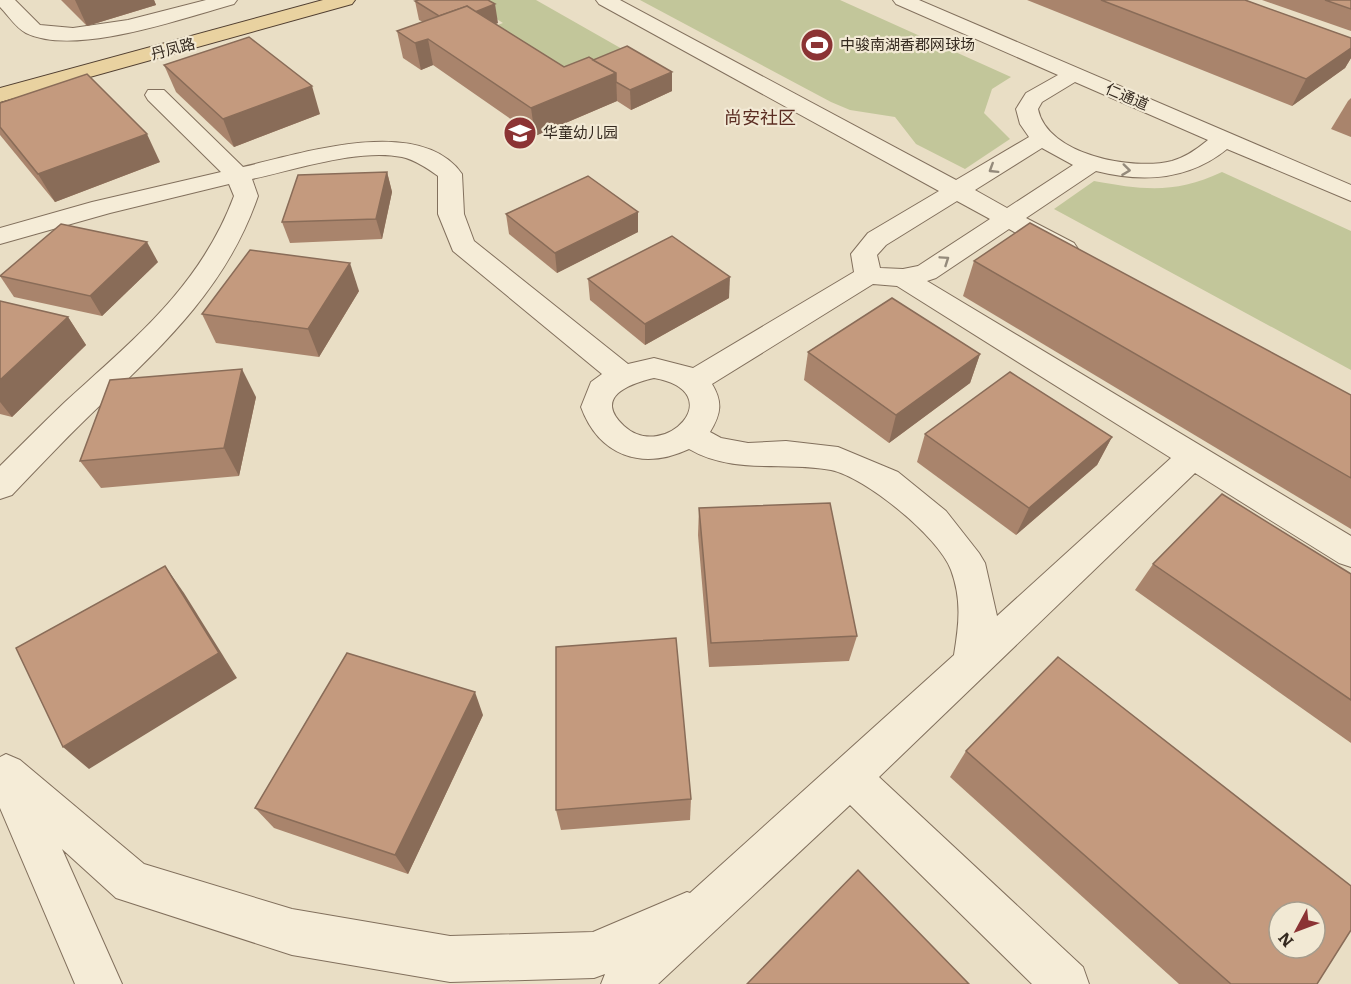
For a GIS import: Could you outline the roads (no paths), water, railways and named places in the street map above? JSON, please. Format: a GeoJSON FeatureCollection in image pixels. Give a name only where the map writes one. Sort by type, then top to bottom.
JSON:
{"type":"FeatureCollection","features":[{"type":"Feature","properties":{"kind":"main road","name":"丹凤路"},"geometry":{"type":"LineString","coordinates":[[0,94],[171,50],[345,0]]}},
{"type":"Feature","properties":{"kind":"street"},"geometry":{"type":"LineString","coordinates":[[4,0],[32,29],[48,35],[76,36],[227,0]]}},
{"type":"Feature","properties":{"kind":"street"},"geometry":{"type":"LineString","coordinates":[[606,0],[1080,257]]}},
{"type":"Feature","properties":{"kind":"street","name":"仁通道"},"geometry":{"type":"LineString","coordinates":[[903,0],[1351,194]]}},
{"type":"Feature","properties":{"kind":"street"},"geometry":{"type":"LineString","coordinates":[[1074,74],[1034,98],[1027,109],[1031,125],[1047,143],[1092,163],[1129,171],[1166,169],[1190,164],[1224,139]]}},
{"type":"Feature","properties":{"kind":"street"},"geometry":{"type":"LineString","coordinates":[[0,486],[75,411],[152,341],[204,280],[237,221],[246,196],[238,175],[156,95]]}},
{"type":"Feature","properties":{"kind":"street"},"geometry":{"type":"LineString","coordinates":[[868,275],[864,254],[877,239],[1042,138]]}},
{"type":"Feature","properties":{"kind":"street"},"geometry":{"type":"LineString","coordinates":[[0,245],[12,232],[238,175],[334,154],[396,149],[428,156],[450,174],[451,214],[462,245],[621,374]]}},
{"type":"Feature","properties":{"kind":"street"},"geometry":{"type":"LineString","coordinates":[[693,382],[868,275],[903,278],[927,272],[1092,163]]}},
{"type":"Feature","properties":{"kind":"street"},"geometry":{"type":"LineString","coordinates":[[903,278],[1351,553]]}},
{"type":"Feature","properties":{"kind":"street"},"geometry":{"type":"LineString","coordinates":[[654,368],[671,370],[693,382],[705,398],[705,411],[700,424],[690,435],[674,443],[657,447],[637,446],[607,432],[598,420],[596,407],[599,394],[608,383],[621,374],[654,368]]}},
{"type":"Feature","properties":{"kind":"street"},"geometry":{"type":"LineString","coordinates":[[690,435],[714,449],[748,455],[786,453],[838,459],[886,481],[934,521],[968,563],[979,615],[972,662]]}},
{"type":"Feature","properties":{"kind":"street"},"geometry":{"type":"LineString","coordinates":[[624,984],[850,777],[1193,456]]}},
{"type":"Feature","properties":{"kind":"street"},"geometry":{"type":"LineString","coordinates":[[3,767],[132,882],[292,932],[450,959],[594,956],[711,903]]}},
{"type":"Feature","properties":{"kind":"street"},"geometry":{"type":"LineString","coordinates":[[3,767],[99,984]]}},
{"type":"Feature","properties":{"kind":"street"},"geometry":{"type":"LineString","coordinates":[[850,777],[1066,984]]}},
{"type":"Feature","properties":{"kind":"place","name":"中骏南湖香郡网球场"},"geometry":{"type":"Point","coordinates":[817,45]}},
{"type":"Feature","properties":{"kind":"place","name":"华童幼儿园"},"geometry":{"type":"Point","coordinates":[520,133]}},
{"type":"Feature","properties":{"kind":"district","name":"尚安社区"},"geometry":{"type":"Point","coordinates":[760,118]}}]}
